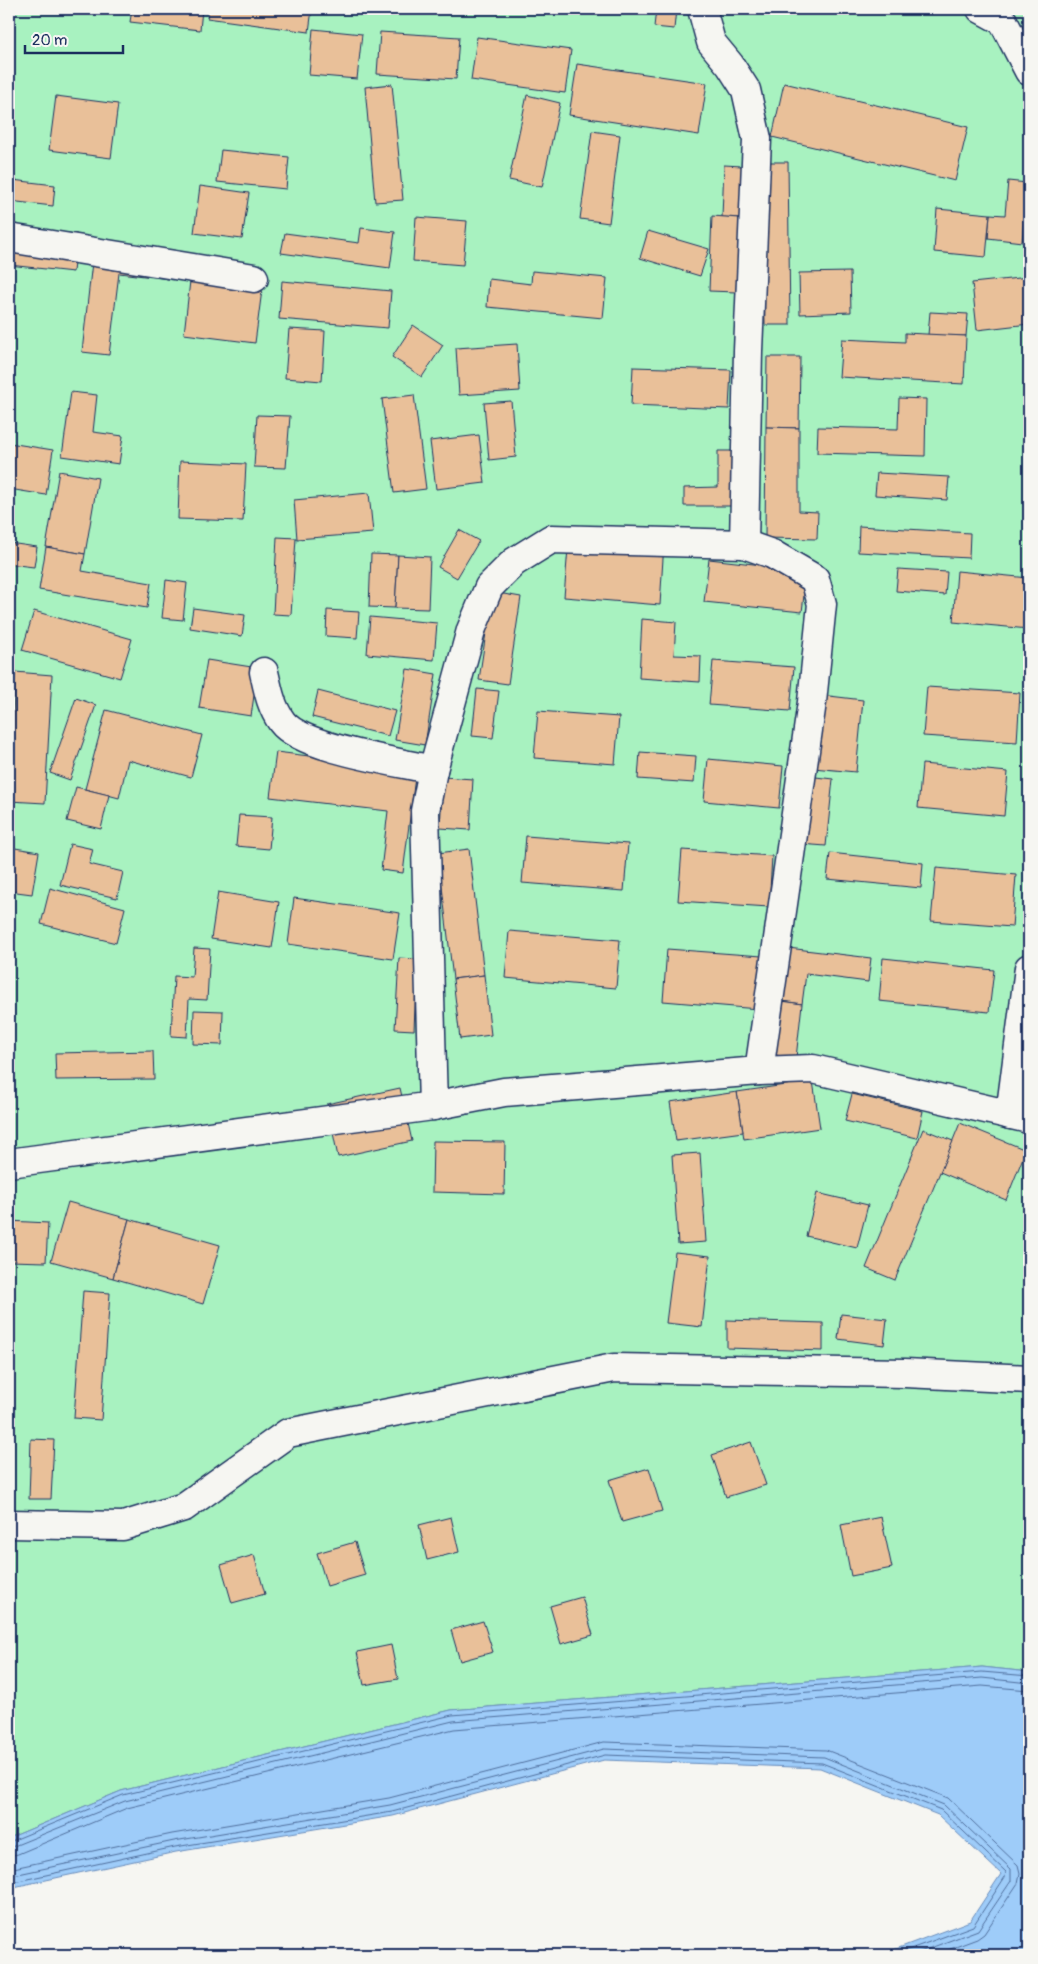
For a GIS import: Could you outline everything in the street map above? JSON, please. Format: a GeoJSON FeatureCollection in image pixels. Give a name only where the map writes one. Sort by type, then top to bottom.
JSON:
{"type":"FeatureCollection","features":[{"type":"Feature","properties":{"kind":"street"},"geometry":{"type":"LineString","coordinates":[[702,9],[711,42],[730,65],[746,90],[757,139],[748,351],[744,544]]}},
{"type":"Feature","properties":{"kind":"street"},"geometry":{"type":"LineString","coordinates":[[997,13],[1029,71]]}},
{"type":"Feature","properties":{"kind":"street"},"geometry":{"type":"LineString","coordinates":[[9,238],[254,278]]}},
{"type":"Feature","properties":{"kind":"street"},"geometry":{"type":"LineString","coordinates":[[433,1106],[425,812],[433,770],[471,630],[489,587],[514,562],[551,538],[744,544],[772,554],[816,580],[822,604],[812,702],[758,1071]]}},
{"type":"Feature","properties":{"kind":"street"},"geometry":{"type":"LineString","coordinates":[[264,672],[272,705],[282,722],[291,732],[316,742],[433,770]]}},
{"type":"Feature","properties":{"kind":"street"},"geometry":{"type":"LineString","coordinates":[[9,1162],[433,1106],[504,1092],[758,1071],[813,1070],[1020,1117],[1029,968]]}},
{"type":"Feature","properties":{"kind":"street"},"geometry":{"type":"LineString","coordinates":[[9,1524],[123,1526],[184,1507],[288,1433],[614,1368],[905,1373],[1029,1379]]}},
{"type":"Feature","properties":{"kind":"green space"},"geometry":{"type":"Polygon","coordinates":[[[9,9],[1029,9],[1029,1672],[982,1667],[451,1710],[121,1791],[9,1838],[9,9]]]}},
{"type":"Feature","properties":{"kind":"water"},"geometry":{"type":"Polygon","coordinates":[[[982,1667],[1029,1672],[1029,1955],[880,1955],[970,1921],[1001,1874],[938,1815],[820,1768],[604,1760],[393,1816],[176,1852],[9,1888],[9,1838],[121,1791],[451,1710],[982,1667]]]}},
{"type":"Feature","properties":{"kind":"building"},"geometry":{"type":"Polygon","coordinates":[[[132,9],[202,9],[200,30],[130,22],[132,9]]]}},
{"type":"Feature","properties":{"kind":"building"},"geometry":{"type":"Polygon","coordinates":[[[209,9],[312,9],[309,32],[207,18],[209,9]]]}},
{"type":"Feature","properties":{"kind":"building"},"geometry":{"type":"Polygon","coordinates":[[[656,9],[676,9],[674,29],[654,27],[656,9]]]}},
{"type":"Feature","properties":{"kind":"building"},"geometry":{"type":"Polygon","coordinates":[[[313,29],[362,34],[357,79],[309,75],[313,29]]]}},
{"type":"Feature","properties":{"kind":"building"},"geometry":{"type":"Polygon","coordinates":[[[380,32],[459,37],[456,79],[377,74],[380,32]]]}},
{"type":"Feature","properties":{"kind":"building"},"geometry":{"type":"Polygon","coordinates":[[[477,37],[571,50],[565,93],[471,80],[477,37]]]}},
{"type":"Feature","properties":{"kind":"building"},"geometry":{"type":"Polygon","coordinates":[[[577,64],[707,83],[699,135],[569,115],[577,64]]]}},
{"type":"Feature","properties":{"kind":"building"},"geometry":{"type":"Polygon","coordinates":[[[784,83],[968,127],[955,181],[772,137],[784,83]]]}},
{"type":"Feature","properties":{"kind":"building"},"geometry":{"type":"Polygon","coordinates":[[[392,84],[403,200],[375,202],[365,87],[392,84]]]}},
{"type":"Feature","properties":{"kind":"building"},"geometry":{"type":"Polygon","coordinates":[[[527,95],[560,103],[542,187],[509,180],[527,95]]]}},
{"type":"Feature","properties":{"kind":"building"},"geometry":{"type":"Polygon","coordinates":[[[56,96],[118,104],[111,158],[49,150],[56,96]]]}},
{"type":"Feature","properties":{"kind":"building"},"geometry":{"type":"Polygon","coordinates":[[[592,131],[620,135],[609,223],[580,219],[592,131]]]}},
{"type":"Feature","properties":{"kind":"building"},"geometry":{"type":"Polygon","coordinates":[[[221,150],[289,157],[286,189],[217,182],[221,150]]]}},
{"type":"Feature","properties":{"kind":"building"},"geometry":{"type":"Polygon","coordinates":[[[762,162],[788,162],[790,325],[765,325],[762,162]]]}},
{"type":"Feature","properties":{"kind":"building"},"geometry":{"type":"Polygon","coordinates":[[[724,165],[742,166],[740,218],[722,217],[724,165]]]}},
{"type":"Feature","properties":{"kind":"building"},"geometry":{"type":"Polygon","coordinates":[[[12,180],[55,185],[53,206],[9,201],[12,180]]]}},
{"type":"Feature","properties":{"kind":"building"},"geometry":{"type":"Polygon","coordinates":[[[1008,181],[1027,183],[1022,242],[988,238],[990,214],[1005,215],[1008,181]]]}},
{"type":"Feature","properties":{"kind":"building"},"geometry":{"type":"Polygon","coordinates":[[[200,186],[249,193],[242,239],[194,233],[200,186]]]}},
{"type":"Feature","properties":{"kind":"building"},"geometry":{"type":"Polygon","coordinates":[[[937,209],[990,214],[986,257],[934,252],[937,209]]]}},
{"type":"Feature","properties":{"kind":"building"},"geometry":{"type":"Polygon","coordinates":[[[712,216],[740,218],[736,292],[709,291],[712,216]]]}},
{"type":"Feature","properties":{"kind":"building"},"geometry":{"type":"Polygon","coordinates":[[[416,217],[467,221],[463,265],[413,261],[416,217]]]}},
{"type":"Feature","properties":{"kind":"building"},"geometry":{"type":"Polygon","coordinates":[[[9,226],[77,234],[73,272],[9,265],[9,226]]]}},
{"type":"Feature","properties":{"kind":"building"},"geometry":{"type":"Polygon","coordinates":[[[361,228],[395,232],[390,268],[281,253],[285,233],[359,243],[361,228]]]}},
{"type":"Feature","properties":{"kind":"building"},"geometry":{"type":"Polygon","coordinates":[[[648,231],[709,249],[700,276],[640,258],[648,231]]]}},
{"type":"Feature","properties":{"kind":"building"},"geometry":{"type":"Polygon","coordinates":[[[94,244],[181,255],[178,280],[119,273],[109,355],[82,352],[94,244]]]}},
{"type":"Feature","properties":{"kind":"building"},"geometry":{"type":"Polygon","coordinates":[[[532,271],[607,278],[603,318],[487,307],[489,279],[531,284],[532,271]]]}},
{"type":"Feature","properties":{"kind":"building"},"geometry":{"type":"Polygon","coordinates":[[[850,272],[851,312],[800,314],[799,273],[850,272]]]}},
{"type":"Feature","properties":{"kind":"building"},"geometry":{"type":"Polygon","coordinates":[[[1029,277],[1029,324],[977,330],[972,283],[1029,277]]]}},
{"type":"Feature","properties":{"kind":"building"},"geometry":{"type":"Polygon","coordinates":[[[190,281],[262,290],[255,343],[184,334],[190,281]]]}},
{"type":"Feature","properties":{"kind":"building"},"geometry":{"type":"Polygon","coordinates":[[[282,281],[391,291],[388,328],[279,319],[282,281]]]}},
{"type":"Feature","properties":{"kind":"building"},"geometry":{"type":"Polygon","coordinates":[[[930,312],[968,314],[966,336],[928,335],[930,312]]]}},
{"type":"Feature","properties":{"kind":"building"},"geometry":{"type":"Polygon","coordinates":[[[413,325],[443,345],[422,377],[392,357],[413,325]]]}},
{"type":"Feature","properties":{"kind":"building"},"geometry":{"type":"Polygon","coordinates":[[[289,329],[325,331],[322,381],[285,378],[289,329]]]}},
{"type":"Feature","properties":{"kind":"building"},"geometry":{"type":"Polygon","coordinates":[[[905,333],[966,336],[964,384],[839,377],[842,339],[905,342],[905,333]]]}},
{"type":"Feature","properties":{"kind":"building"},"geometry":{"type":"Polygon","coordinates":[[[517,344],[520,391],[459,395],[456,348],[517,344]]]}},
{"type":"Feature","properties":{"kind":"building"},"geometry":{"type":"Polygon","coordinates":[[[767,357],[800,357],[799,428],[766,427],[767,357]]]}},
{"type":"Feature","properties":{"kind":"building"},"geometry":{"type":"Polygon","coordinates":[[[633,367],[731,370],[729,409],[631,405],[633,367]]]}},
{"type":"Feature","properties":{"kind":"building"},"geometry":{"type":"Polygon","coordinates":[[[71,392],[97,395],[93,432],[123,436],[119,464],[62,456],[71,392]]]}},
{"type":"Feature","properties":{"kind":"building"},"geometry":{"type":"Polygon","coordinates":[[[414,395],[426,489],[394,493],[382,399],[414,395]]]}},
{"type":"Feature","properties":{"kind":"building"},"geometry":{"type":"Polygon","coordinates":[[[899,398],[926,399],[925,456],[817,453],[818,427],[898,429],[899,398]]]}},
{"type":"Feature","properties":{"kind":"building"},"geometry":{"type":"Polygon","coordinates":[[[511,401],[516,457],[489,460],[484,403],[511,401]]]}},
{"type":"Feature","properties":{"kind":"building"},"geometry":{"type":"Polygon","coordinates":[[[257,415],[290,416],[286,468],[254,467],[257,415]]]}},
{"type":"Feature","properties":{"kind":"building"},"geometry":{"type":"Polygon","coordinates":[[[766,427],[799,428],[799,511],[818,512],[817,539],[765,538],[766,427]]]}},
{"type":"Feature","properties":{"kind":"building"},"geometry":{"type":"Polygon","coordinates":[[[479,435],[485,483],[436,489],[430,441],[479,435]]]}},
{"type":"Feature","properties":{"kind":"building"},"geometry":{"type":"Polygon","coordinates":[[[9,443],[53,450],[46,495],[9,489],[9,443]]]}},
{"type":"Feature","properties":{"kind":"building"},"geometry":{"type":"Polygon","coordinates":[[[718,451],[738,451],[738,506],[684,506],[684,488],[718,487],[718,451]]]}},
{"type":"Feature","properties":{"kind":"building"},"geometry":{"type":"Polygon","coordinates":[[[180,461],[246,464],[243,521],[178,519],[180,461]]]}},
{"type":"Feature","properties":{"kind":"building"},"geometry":{"type":"Polygon","coordinates":[[[59,471],[98,478],[85,554],[46,547],[59,471]]]}},
{"type":"Feature","properties":{"kind":"building"},"geometry":{"type":"Polygon","coordinates":[[[877,473],[949,477],[947,500],[875,495],[877,473]]]}},
{"type":"Feature","properties":{"kind":"building"},"geometry":{"type":"Polygon","coordinates":[[[369,493],[373,533],[297,539],[294,500],[369,493]]]}},
{"type":"Feature","properties":{"kind":"building"},"geometry":{"type":"Polygon","coordinates":[[[859,526],[970,533],[969,558],[858,552],[859,526]]]}},
{"type":"Feature","properties":{"kind":"building"},"geometry":{"type":"Polygon","coordinates":[[[459,530],[479,541],[457,578],[438,567],[459,530]]]}},
{"type":"Feature","properties":{"kind":"building"},"geometry":{"type":"Polygon","coordinates":[[[569,536],[664,543],[660,605],[564,597],[569,536]]]}},
{"type":"Feature","properties":{"kind":"building"},"geometry":{"type":"Polygon","coordinates":[[[277,537],[296,538],[291,615],[273,614],[277,537]]]}},
{"type":"Feature","properties":{"kind":"building"},"geometry":{"type":"Polygon","coordinates":[[[9,543],[37,547],[34,567],[9,564],[9,543]]]}},
{"type":"Feature","properties":{"kind":"building"},"geometry":{"type":"Polygon","coordinates":[[[46,547],[85,554],[82,571],[151,583],[147,608],[39,590],[46,547]]]}},
{"type":"Feature","properties":{"kind":"building"},"geometry":{"type":"Polygon","coordinates":[[[371,554],[398,555],[395,608],[369,607],[371,554]]]}},
{"type":"Feature","properties":{"kind":"building"},"geometry":{"type":"Polygon","coordinates":[[[398,555],[430,557],[428,609],[395,608],[398,555]]]}},
{"type":"Feature","properties":{"kind":"building"},"geometry":{"type":"Polygon","coordinates":[[[709,559],[807,570],[802,612],[704,602],[709,559]]]}},
{"type":"Feature","properties":{"kind":"building"},"geometry":{"type":"Polygon","coordinates":[[[898,569],[947,572],[945,595],[896,591],[898,569]]]}},
{"type":"Feature","properties":{"kind":"building"},"geometry":{"type":"Polygon","coordinates":[[[957,571],[1029,578],[1029,629],[953,622],[957,571]]]}},
{"type":"Feature","properties":{"kind":"building"},"geometry":{"type":"Polygon","coordinates":[[[166,580],[187,583],[183,620],[162,618],[166,580]]]}},
{"type":"Feature","properties":{"kind":"building"},"geometry":{"type":"Polygon","coordinates":[[[492,592],[521,597],[508,684],[479,680],[492,592]]]}},
{"type":"Feature","properties":{"kind":"building"},"geometry":{"type":"Polygon","coordinates":[[[193,608],[245,615],[242,636],[190,628],[193,608]]]}},
{"type":"Feature","properties":{"kind":"building"},"geometry":{"type":"Polygon","coordinates":[[[327,610],[359,612],[357,638],[326,636],[327,610]]]}},
{"type":"Feature","properties":{"kind":"building"},"geometry":{"type":"Polygon","coordinates":[[[34,611],[132,639],[120,678],[22,650],[34,611]]]}},
{"type":"Feature","properties":{"kind":"building"},"geometry":{"type":"Polygon","coordinates":[[[370,617],[437,623],[434,660],[367,654],[370,617]]]}},
{"type":"Feature","properties":{"kind":"building"},"geometry":{"type":"Polygon","coordinates":[[[642,619],[676,622],[674,655],[701,656],[700,682],[639,678],[642,619]]]}},
{"type":"Feature","properties":{"kind":"building"},"geometry":{"type":"Polygon","coordinates":[[[207,660],[258,668],[251,716],[199,708],[207,660]]]}},
{"type":"Feature","properties":{"kind":"building"},"geometry":{"type":"Polygon","coordinates":[[[713,661],[794,667],[790,711],[709,705],[713,661]]]}},
{"type":"Feature","properties":{"kind":"building"},"geometry":{"type":"Polygon","coordinates":[[[407,669],[436,674],[425,745],[395,740],[407,669]]]}},
{"type":"Feature","properties":{"kind":"building"},"geometry":{"type":"Polygon","coordinates":[[[15,672],[52,675],[45,803],[9,801],[15,672]]]}},
{"type":"Feature","properties":{"kind":"building"},"geometry":{"type":"Polygon","coordinates":[[[927,687],[1020,693],[1017,742],[923,736],[927,687]]]}},
{"type":"Feature","properties":{"kind":"building"},"geometry":{"type":"Polygon","coordinates":[[[477,689],[499,691],[493,738],[472,736],[477,689]]]}},
{"type":"Feature","properties":{"kind":"building"},"geometry":{"type":"Polygon","coordinates":[[[318,691],[395,711],[388,736],[312,717],[318,691]]]}},
{"type":"Feature","properties":{"kind":"building"},"geometry":{"type":"Polygon","coordinates":[[[821,695],[863,700],[856,772],[813,768],[821,695]]]}},
{"type":"Feature","properties":{"kind":"building"},"geometry":{"type":"Polygon","coordinates":[[[76,698],[96,705],[70,780],[50,773],[76,698]]]}},
{"type":"Feature","properties":{"kind":"building"},"geometry":{"type":"Polygon","coordinates":[[[106,710],[202,735],[191,777],[128,760],[119,798],[85,789],[106,710]]]}},
{"type":"Feature","properties":{"kind":"building"},"geometry":{"type":"Polygon","coordinates":[[[538,711],[619,717],[615,764],[534,758],[538,711]]]}},
{"type":"Feature","properties":{"kind":"building"},"geometry":{"type":"Polygon","coordinates":[[[276,752],[416,769],[403,873],[381,870],[388,811],[270,797],[276,752]]]}},
{"type":"Feature","properties":{"kind":"building"},"geometry":{"type":"Polygon","coordinates":[[[640,752],[696,756],[694,783],[638,779],[640,752]]]}},
{"type":"Feature","properties":{"kind":"building"},"geometry":{"type":"Polygon","coordinates":[[[708,759],[783,766],[779,808],[704,801],[708,759]]]}},
{"type":"Feature","properties":{"kind":"building"},"geometry":{"type":"Polygon","coordinates":[[[922,764],[1008,772],[1004,816],[918,808],[922,764]]]}},
{"type":"Feature","properties":{"kind":"building"},"geometry":{"type":"Polygon","coordinates":[[[807,776],[833,779],[826,846],[800,844],[807,776]]]}},
{"type":"Feature","properties":{"kind":"building"},"geometry":{"type":"Polygon","coordinates":[[[443,777],[473,779],[470,830],[440,828],[443,777]]]}},
{"type":"Feature","properties":{"kind":"building"},"geometry":{"type":"Polygon","coordinates":[[[76,787],[109,795],[101,829],[67,821],[76,787]]]}},
{"type":"Feature","properties":{"kind":"building"},"geometry":{"type":"Polygon","coordinates":[[[239,815],[272,817],[269,849],[236,846],[239,815]]]}},
{"type":"Feature","properties":{"kind":"building"},"geometry":{"type":"Polygon","coordinates":[[[526,836],[628,844],[624,891],[522,883],[526,836]]]}},
{"type":"Feature","properties":{"kind":"building"},"geometry":{"type":"Polygon","coordinates":[[[70,844],[93,849],[89,864],[123,872],[117,898],[60,885],[70,844]]]}},
{"type":"Feature","properties":{"kind":"building"},"geometry":{"type":"Polygon","coordinates":[[[9,847],[39,852],[32,894],[9,891],[9,847]]]}},
{"type":"Feature","properties":{"kind":"building"},"geometry":{"type":"Polygon","coordinates":[[[469,849],[484,975],[453,979],[438,853],[469,849]]]}},
{"type":"Feature","properties":{"kind":"building"},"geometry":{"type":"Polygon","coordinates":[[[682,850],[772,856],[769,907],[678,901],[682,850]]]}},
{"type":"Feature","properties":{"kind":"building"},"geometry":{"type":"Polygon","coordinates":[[[830,853],[923,863],[921,888],[827,879],[830,853]]]}},
{"type":"Feature","properties":{"kind":"building"},"geometry":{"type":"Polygon","coordinates":[[[936,868],[1016,875],[1012,927],[931,921],[936,868]]]}},
{"type":"Feature","properties":{"kind":"building"},"geometry":{"type":"Polygon","coordinates":[[[50,888],[125,908],[116,943],[41,924],[50,888]]]}},
{"type":"Feature","properties":{"kind":"building"},"geometry":{"type":"Polygon","coordinates":[[[218,892],[279,902],[272,948],[211,939],[218,892]]]}},
{"type":"Feature","properties":{"kind":"building"},"geometry":{"type":"Polygon","coordinates":[[[294,898],[400,913],[393,959],[288,944],[294,898]]]}},
{"type":"Feature","properties":{"kind":"building"},"geometry":{"type":"Polygon","coordinates":[[[509,931],[620,940],[616,988],[505,978],[509,931]]]}},
{"type":"Feature","properties":{"kind":"building"},"geometry":{"type":"Polygon","coordinates":[[[194,948],[210,949],[207,1000],[189,999],[187,1037],[171,1036],[174,976],[192,977],[194,948]]]}},
{"type":"Feature","properties":{"kind":"building"},"geometry":{"type":"Polygon","coordinates":[[[788,948],[871,958],[868,982],[806,974],[802,1004],[782,1001],[788,948]]]}},
{"type":"Feature","properties":{"kind":"building"},"geometry":{"type":"Polygon","coordinates":[[[667,949],[762,956],[758,1009],[663,1001],[667,949]]]}},
{"type":"Feature","properties":{"kind":"building"},"geometry":{"type":"Polygon","coordinates":[[[399,958],[417,959],[414,1030],[395,1029],[399,958]]]}},
{"type":"Feature","properties":{"kind":"building"},"geometry":{"type":"Polygon","coordinates":[[[883,958],[994,970],[989,1012],[879,1001],[883,958]]]}},
{"type":"Feature","properties":{"kind":"building"},"geometry":{"type":"Polygon","coordinates":[[[484,975],[491,1035],[460,1039],[453,979],[484,975]]]}},
{"type":"Feature","properties":{"kind":"building"},"geometry":{"type":"Polygon","coordinates":[[[782,1001],[802,1004],[796,1058],[776,1055],[782,1001]]]}},
{"type":"Feature","properties":{"kind":"building"},"geometry":{"type":"Polygon","coordinates":[[[194,1010],[223,1011],[222,1045],[193,1044],[194,1010]]]}},
{"type":"Feature","properties":{"kind":"building"},"geometry":{"type":"Polygon","coordinates":[[[153,1051],[154,1079],[56,1080],[55,1053],[153,1051]]]}},
{"type":"Feature","properties":{"kind":"building"},"geometry":{"type":"Polygon","coordinates":[[[813,1081],[820,1128],[744,1139],[737,1092],[813,1081]]]}},
{"type":"Feature","properties":{"kind":"building"},"geometry":{"type":"Polygon","coordinates":[[[400,1088],[412,1141],[338,1157],[327,1104],[400,1088]]]}},
{"type":"Feature","properties":{"kind":"building"},"geometry":{"type":"Polygon","coordinates":[[[737,1092],[743,1132],[676,1141],[670,1102],[737,1092]]]}},
{"type":"Feature","properties":{"kind":"building"},"geometry":{"type":"Polygon","coordinates":[[[852,1094],[923,1111],[917,1138],[845,1121],[852,1094]]]}},
{"type":"Feature","properties":{"kind":"building"},"geometry":{"type":"Polygon","coordinates":[[[960,1123],[1026,1150],[1006,1200],[940,1172],[960,1123]]]}},
{"type":"Feature","properties":{"kind":"building"},"geometry":{"type":"Polygon","coordinates":[[[923,1129],[953,1141],[895,1280],[866,1268],[923,1129]]]}},
{"type":"Feature","properties":{"kind":"building"},"geometry":{"type":"Polygon","coordinates":[[[433,1141],[505,1142],[504,1194],[432,1192],[433,1141]]]}},
{"type":"Feature","properties":{"kind":"building"},"geometry":{"type":"Polygon","coordinates":[[[700,1153],[706,1242],[678,1244],[672,1155],[700,1153]]]}},
{"type":"Feature","properties":{"kind":"building"},"geometry":{"type":"Polygon","coordinates":[[[817,1193],[868,1205],[857,1248],[806,1236],[817,1193]]]}},
{"type":"Feature","properties":{"kind":"building"},"geometry":{"type":"Polygon","coordinates":[[[68,1202],[129,1219],[113,1278],[51,1261],[68,1202]]]}},
{"type":"Feature","properties":{"kind":"building"},"geometry":{"type":"Polygon","coordinates":[[[129,1219],[220,1245],[203,1304],[113,1278],[129,1219]]]}},
{"type":"Feature","properties":{"kind":"building"},"geometry":{"type":"Polygon","coordinates":[[[9,1221],[48,1223],[46,1262],[9,1261],[9,1221]]]}},
{"type":"Feature","properties":{"kind":"building"},"geometry":{"type":"Polygon","coordinates":[[[675,1252],[710,1256],[702,1327],[666,1323],[675,1252]]]}},
{"type":"Feature","properties":{"kind":"building"},"geometry":{"type":"Polygon","coordinates":[[[83,1291],[110,1293],[101,1420],[74,1418],[83,1291]]]}},
{"type":"Feature","properties":{"kind":"building"},"geometry":{"type":"Polygon","coordinates":[[[841,1314],[887,1319],[884,1345],[838,1339],[841,1314]]]}},
{"type":"Feature","properties":{"kind":"building"},"geometry":{"type":"Polygon","coordinates":[[[727,1320],[823,1323],[823,1351],[727,1348],[727,1320]]]}},
{"type":"Feature","properties":{"kind":"building"},"geometry":{"type":"Polygon","coordinates":[[[31,1439],[54,1440],[51,1499],[29,1499],[31,1439]]]}},
{"type":"Feature","properties":{"kind":"building"},"geometry":{"type":"Polygon","coordinates":[[[751,1442],[766,1485],[726,1497],[712,1455],[751,1442]]]}},
{"type":"Feature","properties":{"kind":"building"},"geometry":{"type":"Polygon","coordinates":[[[649,1468],[662,1511],[622,1522],[609,1480],[649,1468]]]}},
{"type":"Feature","properties":{"kind":"building"},"geometry":{"type":"Polygon","coordinates":[[[451,1517],[459,1552],[427,1560],[419,1525],[451,1517]]]}},
{"type":"Feature","properties":{"kind":"building"},"geometry":{"type":"Polygon","coordinates":[[[881,1517],[892,1568],[851,1576],[841,1525],[881,1517]]]}},
{"type":"Feature","properties":{"kind":"building"},"geometry":{"type":"Polygon","coordinates":[[[355,1542],[365,1575],[327,1586],[317,1553],[355,1542]]]}},
{"type":"Feature","properties":{"kind":"building"},"geometry":{"type":"Polygon","coordinates":[[[254,1555],[265,1594],[232,1603],[221,1565],[254,1555]]]}},
{"type":"Feature","properties":{"kind":"building"},"geometry":{"type":"Polygon","coordinates":[[[582,1597],[593,1635],[561,1644],[550,1606],[582,1597]]]}},
{"type":"Feature","properties":{"kind":"building"},"geometry":{"type":"Polygon","coordinates":[[[483,1621],[493,1652],[460,1661],[451,1630],[483,1621]]]}},
{"type":"Feature","properties":{"kind":"building"},"geometry":{"type":"Polygon","coordinates":[[[391,1645],[398,1679],[364,1685],[357,1652],[391,1645]]]}}]}
